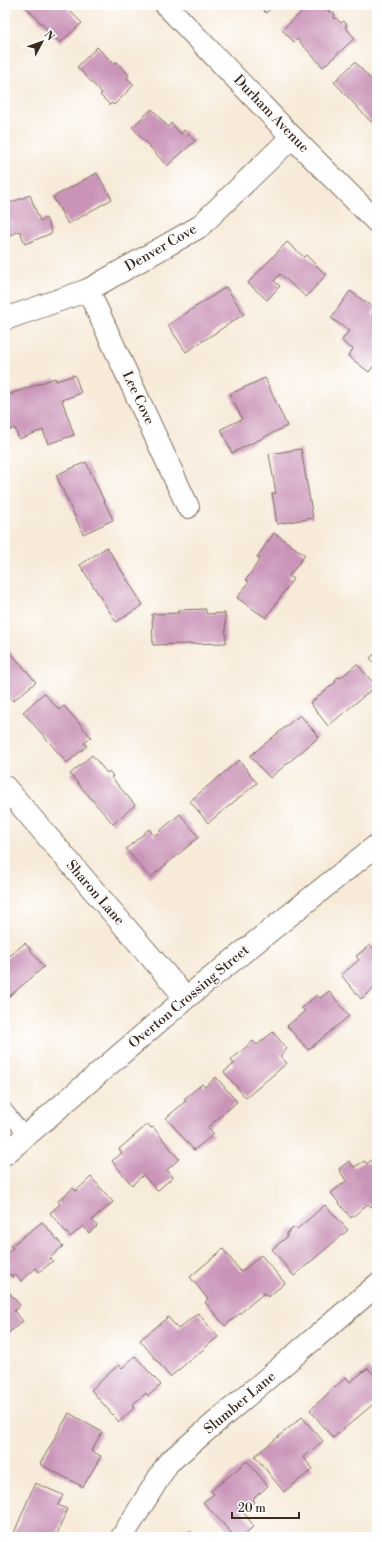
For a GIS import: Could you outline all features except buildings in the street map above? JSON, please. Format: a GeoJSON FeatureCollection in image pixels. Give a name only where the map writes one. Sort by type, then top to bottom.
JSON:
{"type":"FeatureCollection","features":[{"type":"Feature","properties":{"kind":"street","name":"Durham Avenue"},"geometry":{"type":"LineString","coordinates":[[166,5],[292,137],[377,222]]}},
{"type":"Feature","properties":{"kind":"street","name":"Denver Cove"},"geometry":{"type":"LineString","coordinates":[[5,319],[88,290],[199,227],[292,137]]}},
{"type":"Feature","properties":{"kind":"street","name":"Lee Cove"},"geometry":{"type":"LineString","coordinates":[[88,290],[188,507]]}},
{"type":"Feature","properties":{"kind":"street","name":"Sharon Lane"},"geometry":{"type":"LineString","coordinates":[[5,787],[186,998]]}},
{"type":"Feature","properties":{"kind":"street","name":"Overton Crossing Street"},"geometry":{"type":"LineString","coordinates":[[5,1154],[186,998],[377,845]]}},
{"type":"Feature","properties":{"kind":"street","name":"Slumber Lane"},"geometry":{"type":"LineString","coordinates":[[122,1537],[168,1464],[377,1286]]}},
{"type":"Feature","properties":{"kind":"lane"},"geometry":{"type":"LineString","coordinates":[[5,1109],[26,1136]]}}]}
